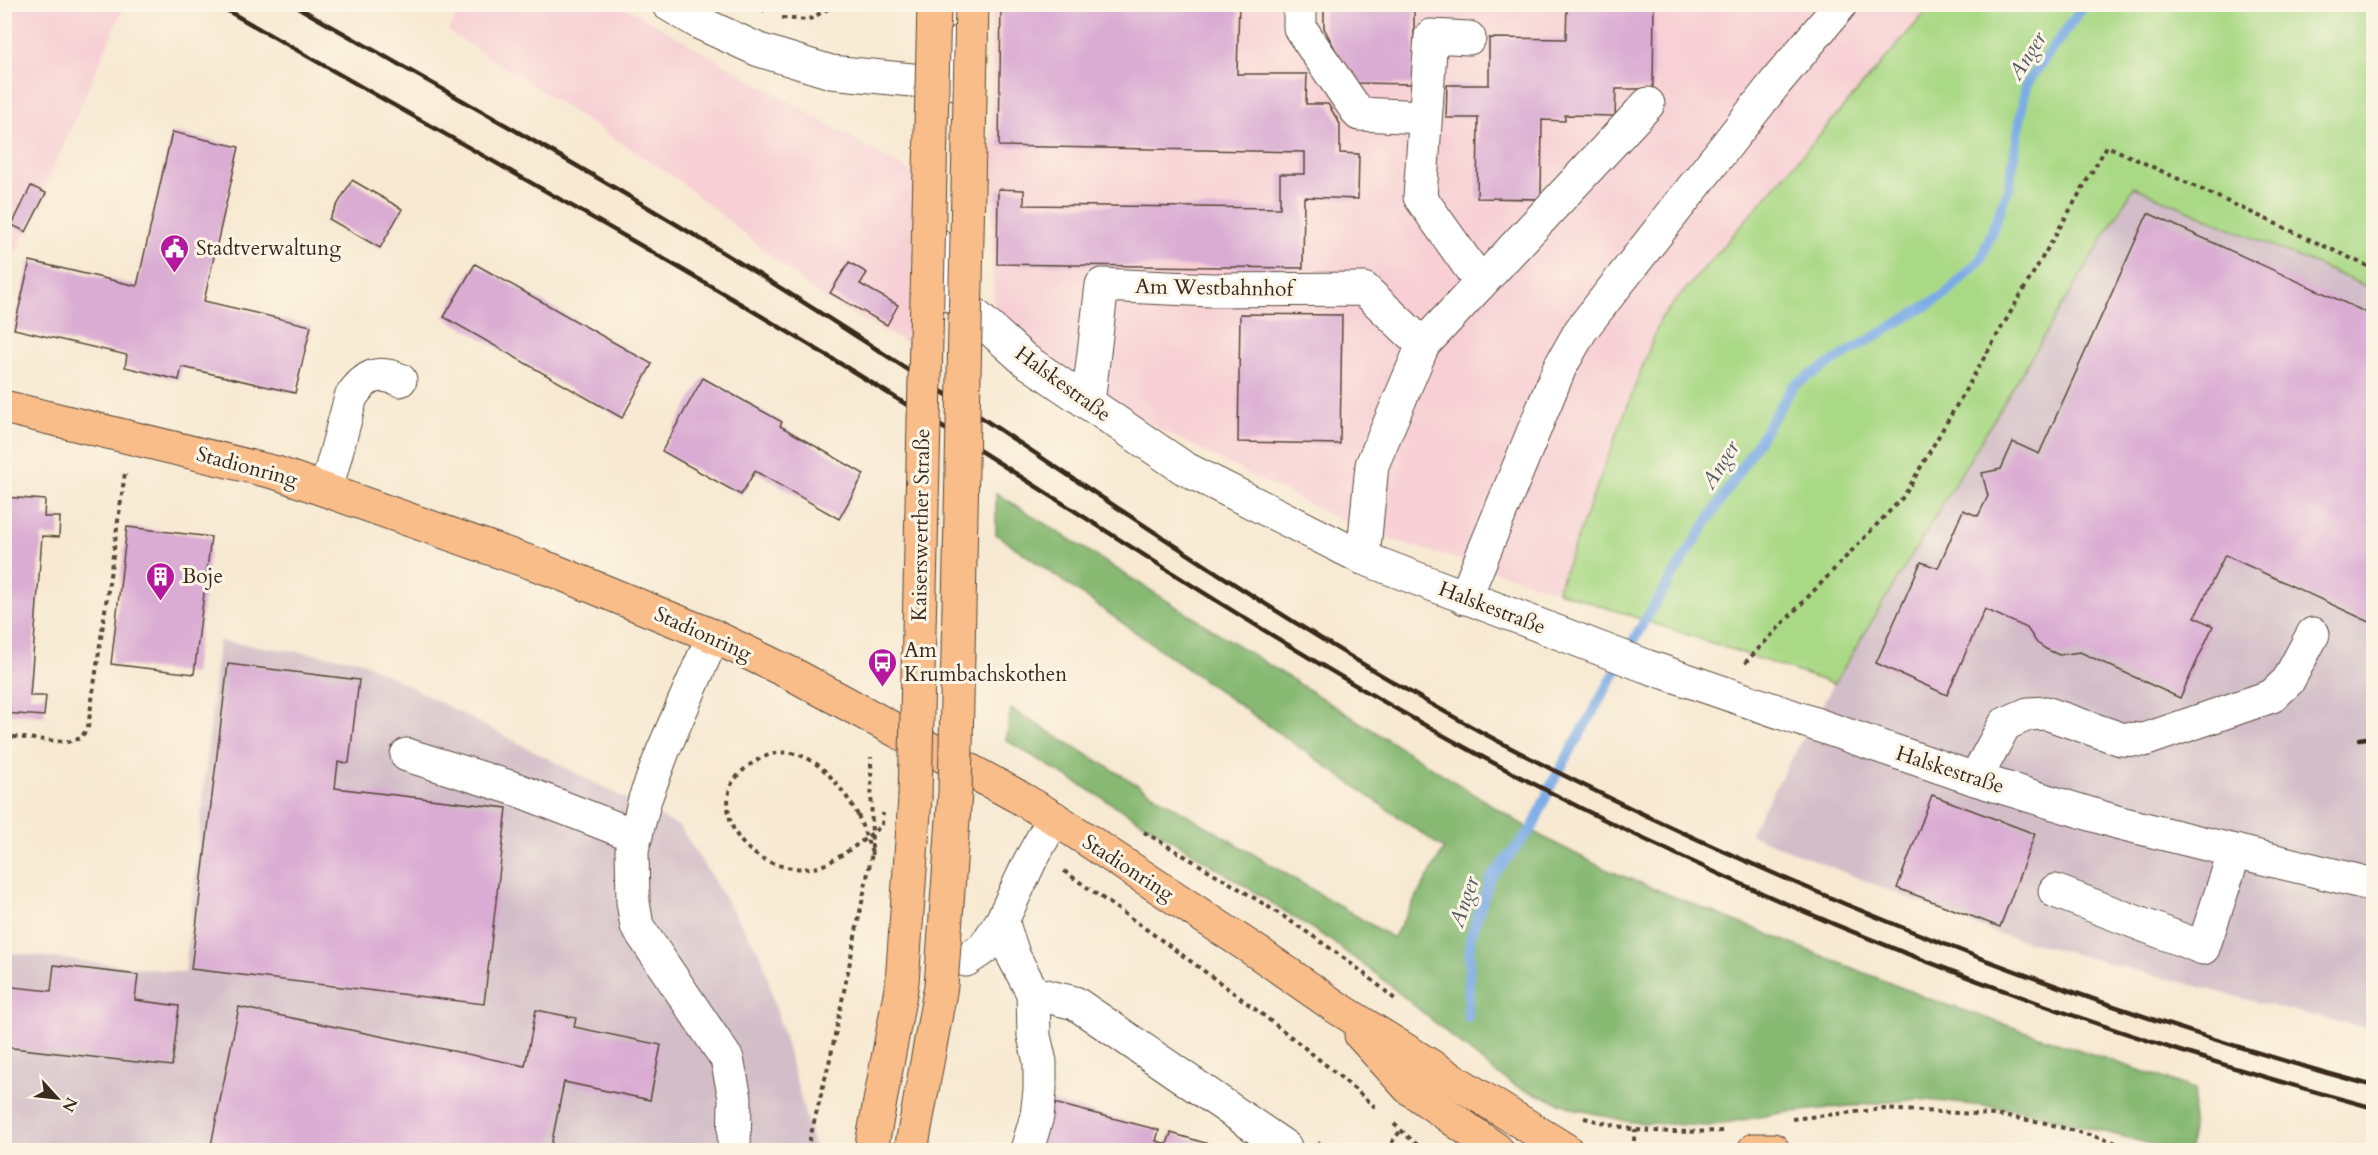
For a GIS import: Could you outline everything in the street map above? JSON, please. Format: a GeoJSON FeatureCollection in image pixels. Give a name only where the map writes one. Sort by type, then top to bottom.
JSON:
{"type":"FeatureCollection","features":[{"type":"Feature","properties":{"kind":"main road","name":"Kaiserswerther Straße"},"geometry":{"type":"LineString","coordinates":[[871,1150],[902,983],[915,798],[934,4]]}},
{"type":"Feature","properties":{"kind":"main road","name":"Kaiserswerther Straße"},"geometry":{"type":"LineString","coordinates":[[911,1150],[941,986],[955,794],[972,4]]}},
{"type":"Feature","properties":{"kind":"main road","name":"Stadionring"},"geometry":{"type":"LineString","coordinates":[[4,407],[277,473],[552,570],[714,636],[796,676],[1054,818],[1336,1007],[1570,1150]]}},
{"type":"Feature","properties":{"kind":"main road","name":"Stadionring"},"geometry":{"type":"LineString","coordinates":[[1336,1007],[1409,1088],[1497,1150]]}},
{"type":"Feature","properties":{"kind":"main road"},"geometry":{"type":"LineString","coordinates":[[1409,1088],[1464,1150]]}},
{"type":"Feature","properties":{"kind":"main road"},"geometry":{"type":"LineString","coordinates":[[1754,1150],[1777,1136]]}},
{"type":"Feature","properties":{"kind":"street"},"geometry":{"type":"LineString","coordinates":[[668,4],[759,50],[831,72],[942,83],[960,82],[962,4]]}},
{"type":"Feature","properties":{"kind":"street","name":"Halskestraße"},"geometry":{"type":"LineString","coordinates":[[944,4],[937,281],[1025,360],[1184,468],[1364,558],[1590,646],[1717,692],[1975,779],[2120,823],[2373,885]]}},
{"type":"Feature","properties":{"kind":"street"},"geometry":{"type":"LineString","coordinates":[[1300,4],[1300,28],[1359,114],[1425,117]]}},
{"type":"Feature","properties":{"kind":"street"},"geometry":{"type":"LineString","coordinates":[[1465,598],[1560,367],[1581,330],[1776,82],[1841,4]]}},
{"type":"Feature","properties":{"kind":"street"},"geometry":{"type":"LineString","coordinates":[[1469,38],[1431,36],[1420,196],[1481,283]]}},
{"type":"Feature","properties":{"kind":"street"},"geometry":{"type":"LineString","coordinates":[[1364,558],[1372,465],[1423,345],[1648,104]]}},
{"type":"Feature","properties":{"kind":"street","name":"Am Westbahnhof"},"geometry":{"type":"LineString","coordinates":[[1088,403],[1102,285],[1211,290],[1364,289],[1423,345]]}},
{"type":"Feature","properties":{"kind":"street"},"geometry":{"type":"LineString","coordinates":[[326,490],[351,397],[359,384],[371,377],[385,374],[400,380]]}},
{"type":"Feature","properties":{"kind":"street"},"geometry":{"type":"LineString","coordinates":[[1975,779],[2005,724],[2028,714],[2046,713],[2121,739],[2144,740],[2272,696],[2288,681],[2313,634]]}},
{"type":"Feature","properties":{"kind":"street"},"geometry":{"type":"LineString","coordinates":[[714,636],[663,751],[645,799],[633,860],[633,902],[637,926],[727,1059],[735,1098],[734,1150]]}},
{"type":"Feature","properties":{"kind":"street"},"geometry":{"type":"LineString","coordinates":[[407,755],[513,788],[636,836]]}},
{"type":"Feature","properties":{"kind":"street"},"geometry":{"type":"LineString","coordinates":[[966,960],[984,948],[1002,921],[1030,861],[1054,818]]}},
{"type":"Feature","properties":{"kind":"street"},"geometry":{"type":"LineString","coordinates":[[2055,891],[2202,948],[2235,851]]}},
{"type":"Feature","properties":{"kind":"street"},"geometry":{"type":"LineString","coordinates":[[1002,921],[1014,957],[1033,993],[1034,1036],[1040,1062],[1040,1090],[1037,1116],[1027,1150]]}},
{"type":"Feature","properties":{"kind":"street"},"geometry":{"type":"LineString","coordinates":[[1033,993],[1075,1003],[1285,1148]]}},
{"type":"Feature","properties":{"kind":"path"},"geometry":{"type":"LineString","coordinates":[[756,4],[773,17],[808,20],[837,4]]}},
{"type":"Feature","properties":{"kind":"path"},"geometry":{"type":"LineString","coordinates":[[1717,692],[1904,496],[2107,146],[2373,269]]}},
{"type":"Feature","properties":{"kind":"path"},"geometry":{"type":"LineString","coordinates":[[4,736],[67,742],[81,738],[88,728],[131,436]]}},
{"type":"Feature","properties":{"kind":"path"},"geometry":{"type":"LineString","coordinates":[[858,815],[845,793],[825,770],[803,756],[782,753],[762,757],[744,769],[729,788],[727,812],[734,834],[754,853],[776,865],[814,868],[857,846],[882,825]]}},
{"type":"Feature","properties":{"kind":"path"},"geometry":{"type":"LineString","coordinates":[[807,1150],[831,1054],[872,854]]}},
{"type":"Feature","properties":{"kind":"path"},"geometry":{"type":"LineString","coordinates":[[1060,868],[1187,959],[1341,1077],[1384,1115]]}},
{"type":"Feature","properties":{"kind":"path"},"geometry":{"type":"LineString","coordinates":[[1777,1136],[1883,1110],[1994,1115],[2042,1122],[2143,1150]]}},
{"type":"Feature","properties":{"kind":"path"},"geometry":{"type":"LineString","coordinates":[[1392,1122],[1423,1150]]}},
{"type":"Feature","properties":{"kind":"path"},"geometry":{"type":"LineString","coordinates":[[1386,1150],[1401,1130]]}},
{"type":"Feature","properties":{"kind":"path"},"geometry":{"type":"LineString","coordinates":[[1633,1150],[1635,1130],[1726,1131]]}},
{"type":"Feature","properties":{"kind":"shaded area"},"geometry":{"type":"Polygon","coordinates":[[[5,5],[114,5],[123,9],[5,278],[5,5]]]}},
{"type":"Feature","properties":{"kind":"shaded area"},"geometry":{"type":"Polygon","coordinates":[[[462,5],[622,5],[916,175],[909,344],[826,301],[680,181],[448,31],[462,5]]]}},
{"type":"Feature","properties":{"kind":"shaded area"},"geometry":{"type":"Polygon","coordinates":[[[992,5],[1932,5],[1661,318],[1557,591],[1359,529],[993,346],[992,5]]]}},
{"type":"Feature","properties":{"kind":"shaded area"},"geometry":{"type":"Polygon","coordinates":[[[2134,187],[2373,289],[2373,1029],[2283,1009],[1995,933],[1749,834],[1834,684],[2134,187]]]}},
{"type":"Feature","properties":{"kind":"shaded area"},"geometry":{"type":"Polygon","coordinates":[[[219,641],[359,660],[680,827],[762,957],[815,1150],[5,1150],[5,952],[185,973],[219,641]]]}},
{"type":"Feature","properties":{"kind":"green space"},"geometry":{"type":"Polygon","coordinates":[[[1932,5],[2373,5],[2373,289],[2134,187],[1834,684],[1557,591],[1661,318],[1932,5]]]}},
{"type":"Feature","properties":{"kind":"green space"},"geometry":{"type":"Polygon","coordinates":[[[996,493],[1539,835],[1605,869],[1927,998],[2195,1089],[2190,1150],[2174,1150],[2021,1110],[1918,1099],[1781,1113],[1708,1126],[1630,1122],[1576,1109],[1520,1088],[1497,1074],[1381,978],[1327,938],[1182,846],[1006,740],[1011,709],[1393,938],[1444,849],[996,534],[996,493]]]}},
{"type":"Feature","properties":{"kind":"building"},"geometry":{"type":"Polygon","coordinates":[[[1001,4],[1239,4],[1237,74],[1307,74],[1306,104],[1328,104],[1340,124],[1340,153],[1359,154],[1358,199],[1304,197],[1303,268],[997,264],[998,189],[1024,190],[1024,205],[1280,208],[1280,174],[1305,174],[1305,152],[999,146],[1001,4]]]}},
{"type":"Feature","properties":{"kind":"building"},"geometry":{"type":"Polygon","coordinates":[[[1324,4],[1414,4],[1414,84],[1353,83],[1324,28],[1324,4]]]}},
{"type":"Feature","properties":{"kind":"building"},"geometry":{"type":"Polygon","coordinates":[[[1567,4],[1654,4],[1653,89],[1616,89],[1615,116],[1565,115],[1565,121],[1542,120],[1541,199],[1477,198],[1478,118],[1446,118],[1447,85],[1489,85],[1489,38],[1566,39],[1567,4]]]}},
{"type":"Feature","properties":{"kind":"building","name":"Stadtverwaltung"},"geometry":{"type":"Polygon","coordinates":[[[172,132],[239,147],[204,301],[311,326],[295,393],[182,367],[179,380],[125,367],[127,355],[14,329],[30,261],[137,286],[172,132]]]}},
{"type":"Feature","properties":{"kind":"building"},"geometry":{"type":"Polygon","coordinates":[[[352,180],[402,209],[380,248],[329,219],[352,180]]]}},
{"type":"Feature","properties":{"kind":"building"},"geometry":{"type":"Polygon","coordinates":[[[31,186],[46,193],[26,232],[12,225],[31,186]]]}},
{"type":"Feature","properties":{"kind":"building"},"geometry":{"type":"Polygon","coordinates":[[[2148,213],[2374,316],[2374,624],[2225,555],[2195,617],[2213,626],[2180,698],[2080,652],[2059,655],[2037,643],[2027,628],[1985,609],[1947,695],[1876,663],[1921,562],[1938,568],[1963,510],[1978,516],[1988,496],[1982,473],[2001,469],[2013,442],[2039,454],[2148,213]]]}},
{"type":"Feature","properties":{"kind":"building"},"geometry":{"type":"Polygon","coordinates":[[[849,262],[867,273],[860,284],[898,305],[887,325],[830,293],[849,262]]]}},
{"type":"Feature","properties":{"kind":"building"},"geometry":{"type":"Polygon","coordinates":[[[475,264],[652,364],[622,418],[444,317],[475,264]]]}},
{"type":"Feature","properties":{"kind":"building"},"geometry":{"type":"Polygon","coordinates":[[[1240,314],[1342,315],[1340,444],[1238,442],[1240,314]]]}},
{"type":"Feature","properties":{"kind":"building"},"geometry":{"type":"Polygon","coordinates":[[[703,378],[782,422],[780,426],[864,474],[839,519],[755,471],[741,495],[662,451],[703,378]]]}},
{"type":"Feature","properties":{"kind":"building"},"geometry":{"type":"Polygon","coordinates":[[[4,497],[45,500],[44,517],[60,517],[59,537],[42,536],[30,696],[46,696],[44,716],[4,713],[4,497]]]}},
{"type":"Feature","properties":{"kind":"building","name":"Boje"},"geometry":{"type":"Polygon","coordinates":[[[127,527],[211,537],[194,674],[111,664],[127,527]]]}},
{"type":"Feature","properties":{"kind":"building"},"geometry":{"type":"Polygon","coordinates":[[[228,664],[359,680],[349,763],[338,762],[335,788],[507,808],[484,1004],[191,969],[228,664]]]}},
{"type":"Feature","properties":{"kind":"building"},"geometry":{"type":"Polygon","coordinates":[[[1932,795],[2035,834],[2000,927],[1897,888],[1932,795]]]}},
{"type":"Feature","properties":{"kind":"building"},"geometry":{"type":"Polygon","coordinates":[[[54,965],[138,975],[135,1000],[179,1006],[172,1066],[4,1047],[4,986],[51,991],[54,965]]]}},
{"type":"Feature","properties":{"kind":"building"},"geometry":{"type":"Polygon","coordinates":[[[239,1007],[525,1066],[536,1010],[576,1018],[574,1027],[661,1045],[650,1100],[564,1082],[551,1146],[570,1150],[210,1150],[239,1007]]]}},
{"type":"Feature","properties":{"kind":"building"},"geometry":{"type":"Polygon","coordinates":[[[1050,1102],[1159,1130],[1156,1141],[1167,1144],[1171,1133],[1229,1150],[1037,1150],[1050,1102]]]}},
{"type":"Feature","properties":{"kind":"waterway","name":"Anger"},"geometry":{"type":"LineString","coordinates":[[1468,1017],[1470,939],[1490,879],[1533,827],[1551,785],[1645,620],[1794,385],[1946,294],[1981,259],[2009,187],[2026,85],[2085,4]]}},
{"type":"Feature","properties":{"kind":"railway"},"geometry":{"type":"LineString","coordinates":[[216,4],[755,312],[912,408],[1232,611],[1394,708],[1584,810],[1803,911],[1915,957],[2142,1039],[2374,1108]]}},
{"type":"Feature","properties":{"kind":"railway"},"geometry":{"type":"LineString","coordinates":[[292,4],[575,165],[784,290],[1243,590],[1402,687],[1520,753],[1782,877],[2000,966],[2148,1018],[2374,1086]]}},
{"type":"Feature","properties":{"kind":"railway"},"geometry":{"type":"LineString","coordinates":[[2359,739],[2374,737]]}},
{"type":"Feature","properties":{"kind":"place","name":"Stadtverwaltung"},"geometry":{"type":"Point","coordinates":[175,274]}},
{"type":"Feature","properties":{"kind":"place","name":"Boje"},"geometry":{"type":"Point","coordinates":[161,602]}},
{"type":"Feature","properties":{"kind":"place","name":"Am Krumbachskothen"},"geometry":{"type":"Point","coordinates":[883,688]}}]}
